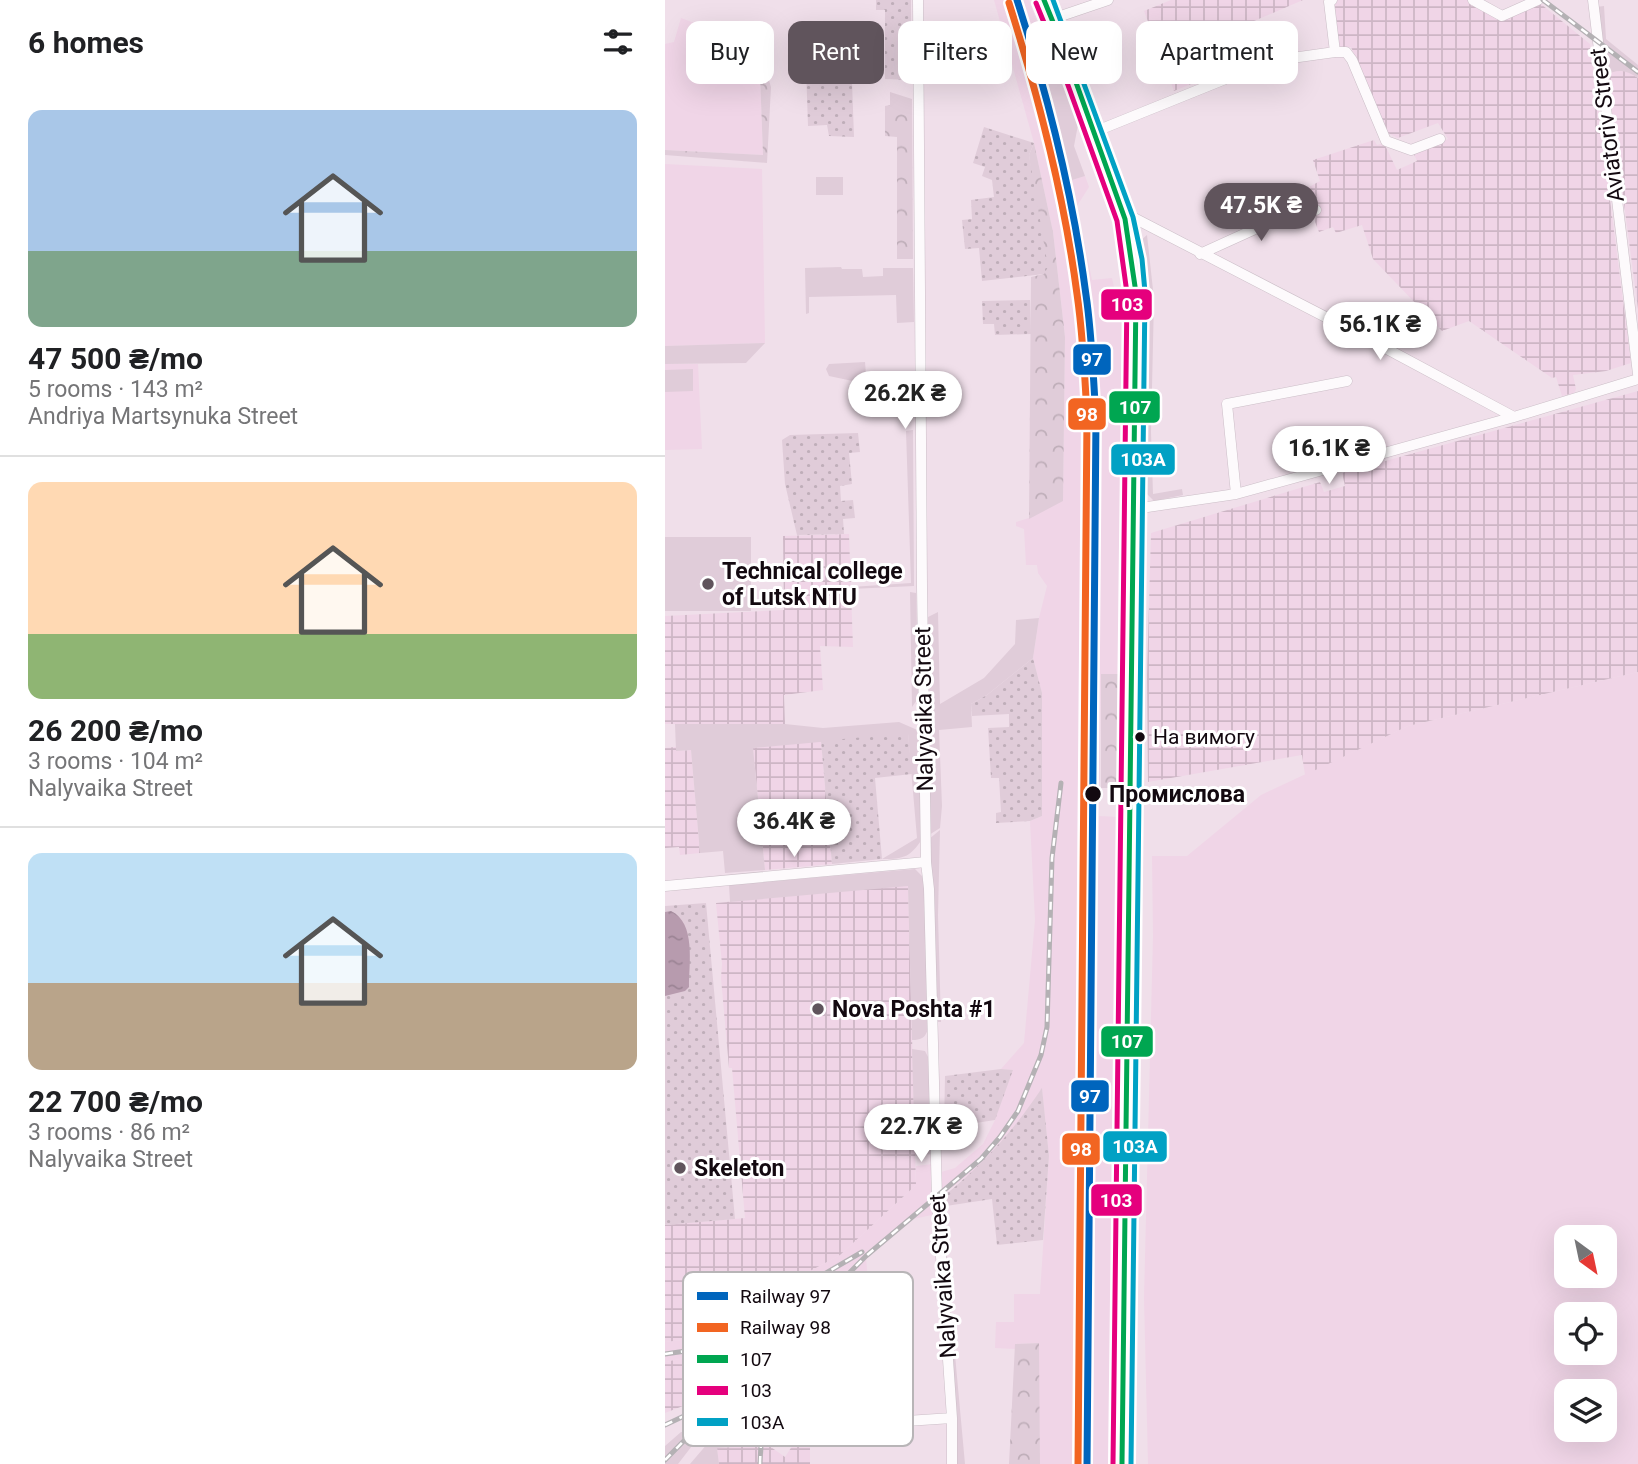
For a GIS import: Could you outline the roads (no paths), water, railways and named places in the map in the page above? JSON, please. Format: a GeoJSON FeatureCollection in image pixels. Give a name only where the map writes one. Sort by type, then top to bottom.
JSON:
{"type":"FeatureCollection","features":[{"type":"Feature","properties":{"kind":"main road"},"geometry":{"type":"LineString","coordinates":[[1046,1],[1125,219],[1136,293],[1122,1464]]}},
{"type":"Feature","properties":{"kind":"street","name":"Nalyvaika Street"},"geometry":{"type":"LineString","coordinates":[[918,0],[926,862],[929,889],[937,1198],[952,1418],[952,1464]]}},
{"type":"Feature","properties":{"kind":"street"},"geometry":{"type":"LineString","coordinates":[[1052,19],[1108,0]]}},
{"type":"Feature","properties":{"kind":"street"},"geometry":{"type":"LineString","coordinates":[[1332,0],[1329,2],[1335,52]]}},
{"type":"Feature","properties":{"kind":"street"},"geometry":{"type":"LineString","coordinates":[[1473,0],[1501,16],[1538,0]]}},
{"type":"Feature","properties":{"kind":"street","name":"Aviatoriv Street"},"geometry":{"type":"LineString","coordinates":[[1593,0],[1638,377]]}},
{"type":"Feature","properties":{"kind":"street"},"geometry":{"type":"LineString","coordinates":[[1094,132],[1271,61],[1346,52],[1352,60],[1386,141],[1411,150],[1440,138]]}},
{"type":"Feature","properties":{"kind":"street"},"geometry":{"type":"LineString","coordinates":[[1200,254],[1297,210],[1316,210]]}},
{"type":"Feature","properties":{"kind":"street"},"geometry":{"type":"LineString","coordinates":[[1125,219],[1134,218],[1514,417]]}},
{"type":"Feature","properties":{"kind":"street"},"geometry":{"type":"LineString","coordinates":[[1134,509],[1236,494],[1514,417],[1638,377]]}},
{"type":"Feature","properties":{"kind":"street"},"geometry":{"type":"LineString","coordinates":[[1236,494],[1227,404],[1347,381]]}},
{"type":"Feature","properties":{"kind":"street"},"geometry":{"type":"LineString","coordinates":[[665,886],[926,862]]}},
{"type":"Feature","properties":{"kind":"street"},"geometry":{"type":"LineString","coordinates":[[913,1421],[952,1418]]}},
{"type":"Feature","properties":{"kind":"water"},"geometry":{"type":"Polygon","coordinates":[[[671,911],[679,917],[688,934],[689,987],[685,991],[665,996],[665,912],[671,911]]]}},
{"type":"Feature","properties":{"kind":"railway"},"geometry":{"type":"LineString","coordinates":[[1543,0],[1638,72]]}},
{"type":"Feature","properties":{"kind":"railway"},"geometry":{"type":"LineString","coordinates":[[850,1272],[981,1159],[1018,1111],[1041,1055],[1047,1027],[1052,858],[1061,783]]}},
{"type":"Feature","properties":{"kind":"railway"},"geometry":{"type":"LineString","coordinates":[[828,1272],[862,1252]]}},
{"type":"Feature","properties":{"kind":"railway"},"geometry":{"type":"LineString","coordinates":[[665,1354],[683,1351]]}},
{"type":"Feature","properties":{"kind":"railway"},"geometry":{"type":"LineString","coordinates":[[665,1425],[683,1417]]}},
{"type":"Feature","properties":{"kind":"railway"},"geometry":{"type":"LineString","coordinates":[[665,1460],[683,1442]]}},
{"type":"Feature","properties":{"kind":"railway"},"geometry":{"type":"LineString","coordinates":[[760,1464],[761,1446]]}},
{"type":"Feature","properties":{"kind":"rail line","name":"97"},"geometry":{"type":"LineString","coordinates":[[1017,0],[1049,109],[1067,183],[1088,310],[1096,417],[1087,1464]]}},
{"type":"Feature","properties":{"kind":"rail line","name":"98"},"geometry":{"type":"LineString","coordinates":[[1009,3],[1058,183],[1072,257],[1085,371],[1087,417],[1078,1464]]}},
{"type":"Feature","properties":{"kind":"place","name":"Technical college of Lutsk NTU"},"geometry":{"type":"Point","coordinates":[708,584]}},
{"type":"Feature","properties":{"kind":"place","name":"На вимогу"},"geometry":{"type":"Point","coordinates":[1140,737]}},
{"type":"Feature","properties":{"kind":"place","name":"Промислова"},"geometry":{"type":"Point","coordinates":[1093,794]}},
{"type":"Feature","properties":{"kind":"place","name":"Nova Poshta #1"},"geometry":{"type":"Point","coordinates":[818,1009]}},
{"type":"Feature","properties":{"kind":"place","name":"Skeleton"},"geometry":{"type":"Point","coordinates":[680,1168]}}]}
